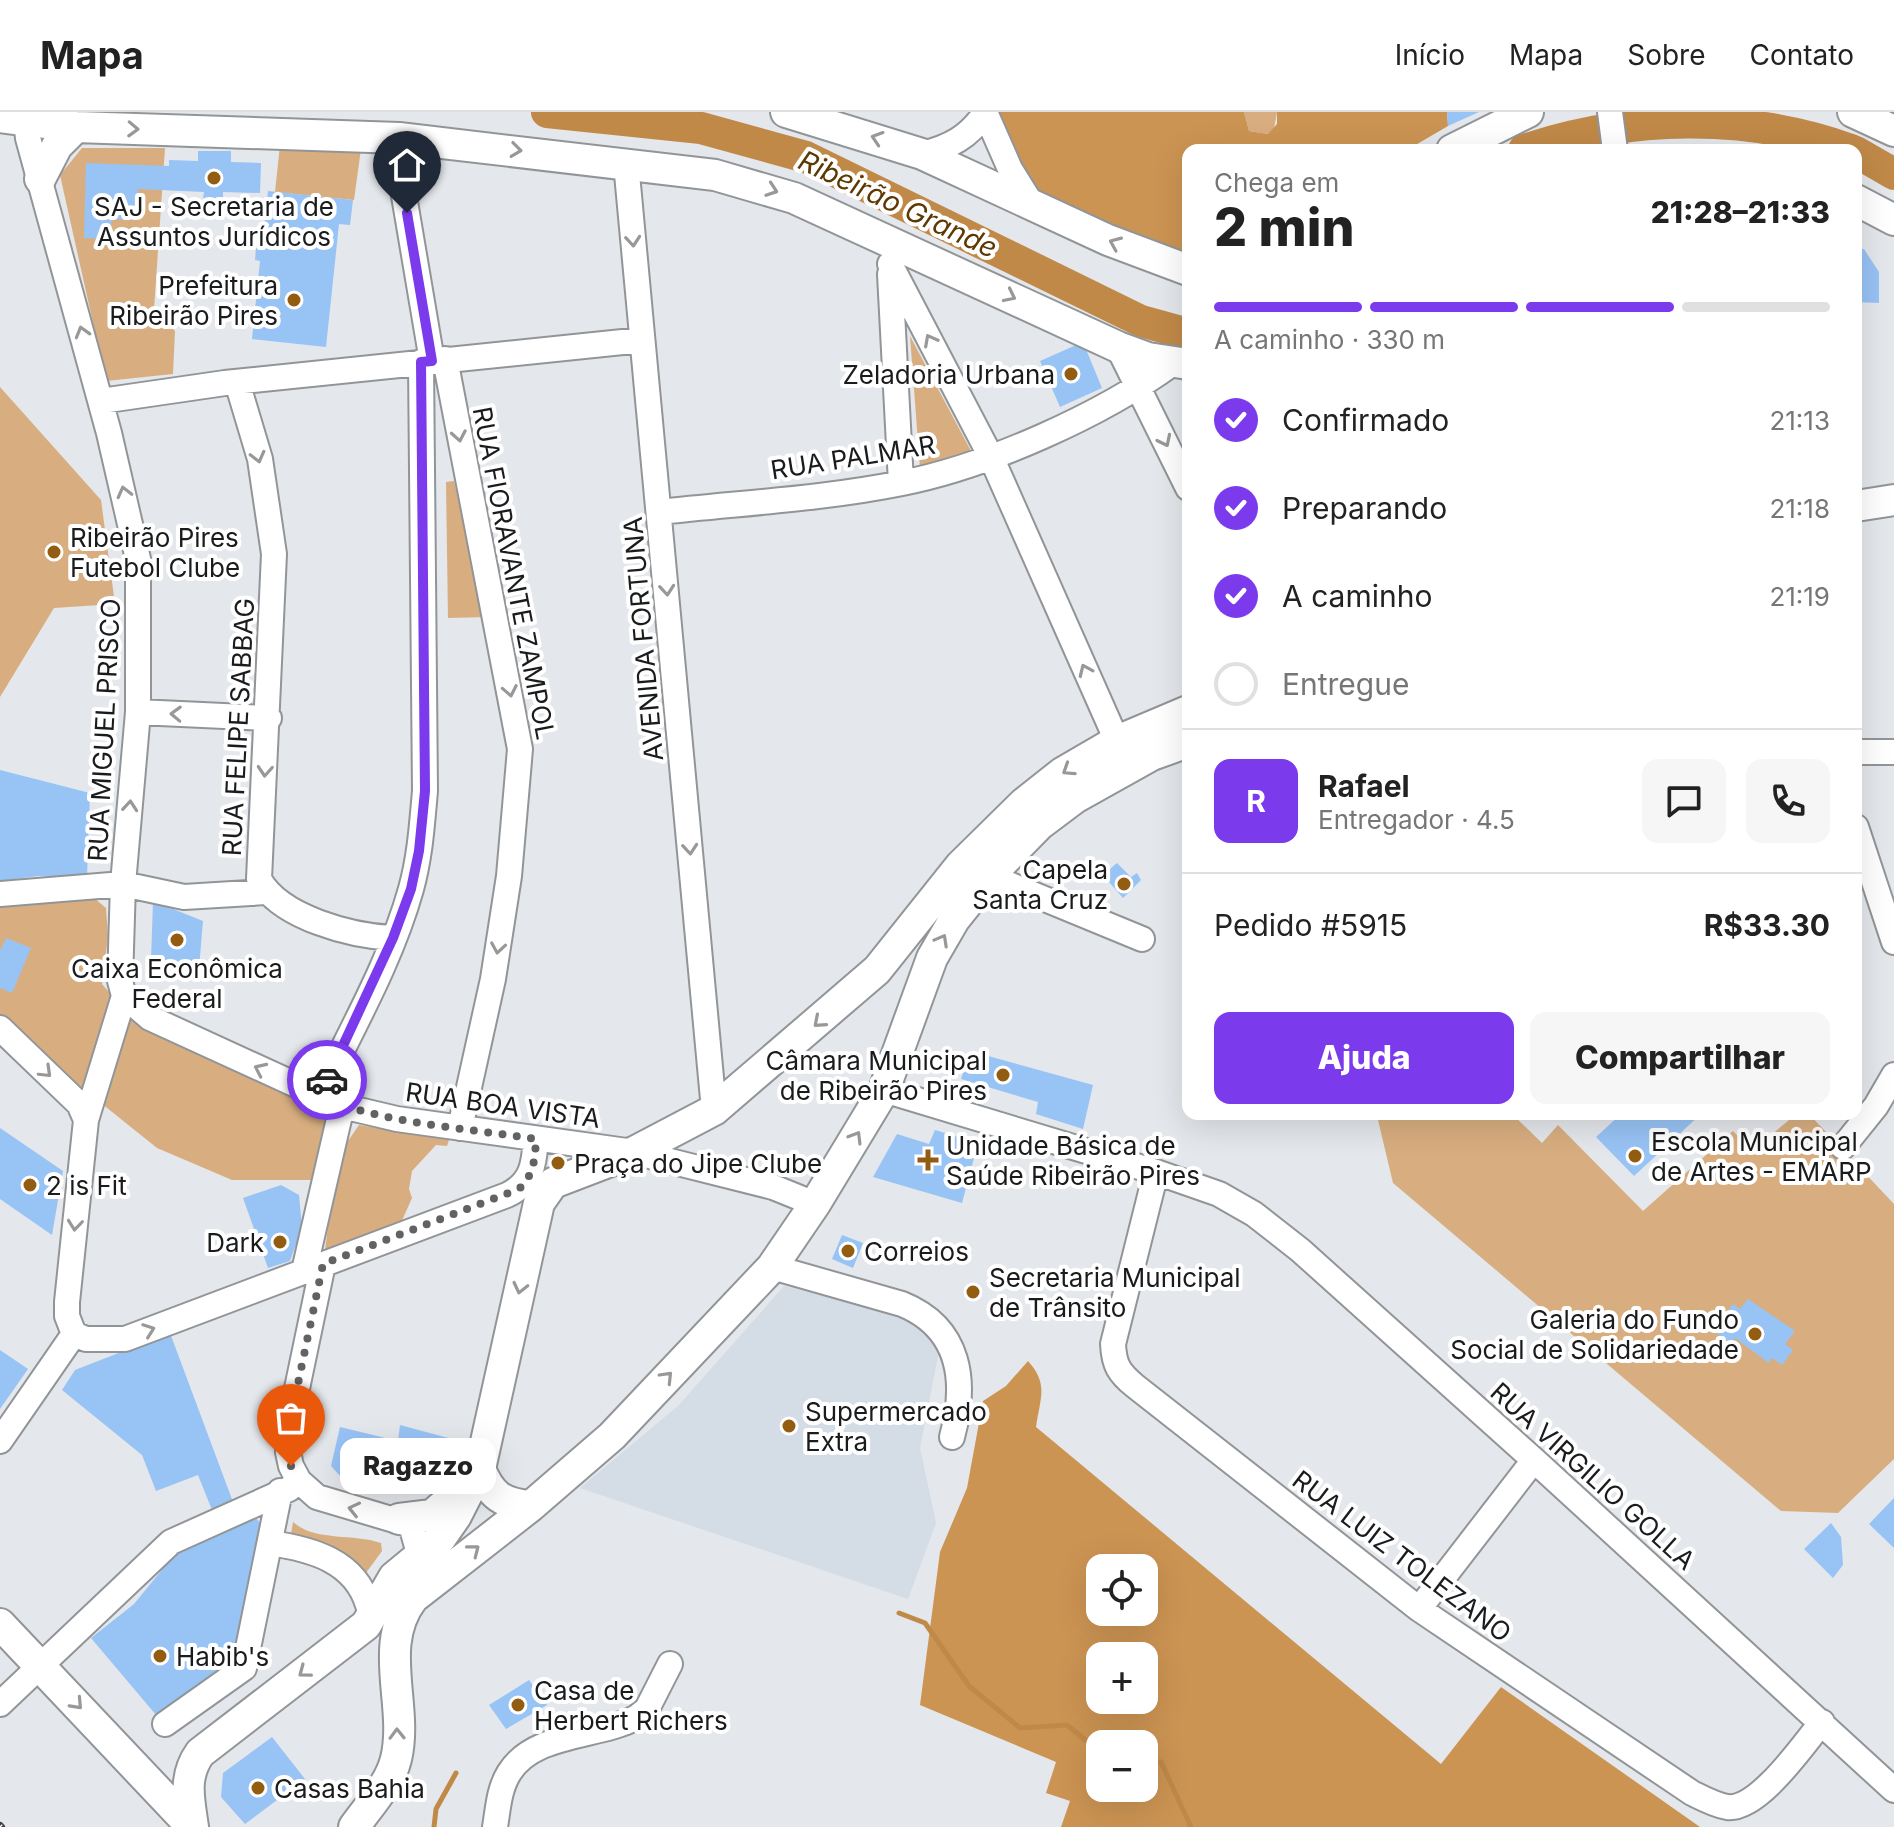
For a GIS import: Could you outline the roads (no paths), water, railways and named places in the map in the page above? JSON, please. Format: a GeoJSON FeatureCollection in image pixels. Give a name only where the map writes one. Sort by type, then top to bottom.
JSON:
{"type":"FeatureCollection","features":[{"type":"Feature","properties":{"kind":"main road"},"geometry":{"type":"LineString","coordinates":[[786,112],[922,154],[1149,258],[1182,268]]}},
{"type":"Feature","properties":{"kind":"main road"},"geometry":{"type":"LineString","coordinates":[[1464,144],[1528,112]]}},
{"type":"Feature","properties":{"kind":"main road"},"geometry":{"type":"LineString","coordinates":[[1853,112],[1894,131]]}},
{"type":"Feature","properties":{"kind":"main road"},"geometry":{"type":"LineString","coordinates":[[17,116],[76,127],[399,138],[715,175],[794,198],[1122,356],[1181,364]]}},
{"type":"Feature","properties":{"kind":"main road"},"geometry":{"type":"LineString","coordinates":[[40,179],[57,146],[76,127]]}},
{"type":"Feature","properties":{"kind":"main road"},"geometry":{"type":"LineString","coordinates":[[1862,203],[1894,220]]}},
{"type":"Feature","properties":{"kind":"main road"},"geometry":{"type":"LineString","coordinates":[[1862,491],[1894,498]]}},
{"type":"Feature","properties":{"kind":"main road"},"geometry":{"type":"LineString","coordinates":[[1862,505],[1894,498]]}},
{"type":"Feature","properties":{"kind":"main road"},"geometry":{"type":"LineString","coordinates":[[192,1827],[187,1787],[190,1767],[200,1753],[366,1625],[394,1577],[440,1539],[478,1473],[539,1203],[548,1187],[634,1152],[714,1110],[877,970],[960,866],[995,829],[1062,773],[1117,741],[1182,714]]}},
{"type":"Feature","properties":{"kind":"main road"},"geometry":{"type":"LineString","coordinates":[[354,1827],[390,1776],[397,1755],[394,1635],[401,1612],[413,1598],[531,1506],[612,1436],[772,1267],[815,1204],[884,1090],[942,939],[989,876],[1039,825],[1075,798],[1152,755],[1182,744]]}},
{"type":"Feature","properties":{"kind":"main road"},"geometry":{"type":"LineString","coordinates":[[877,970],[899,983],[912,1012]]}},
{"type":"Feature","properties":{"kind":"main road"},"geometry":{"type":"LineString","coordinates":[[478,1473],[497,1498],[509,1504],[531,1506]]}},
{"type":"Feature","properties":{"kind":"main road"},"geometry":{"type":"LineString","coordinates":[[399,1519],[432,1515],[478,1473]]}},
{"type":"Feature","properties":{"kind":"main road"},"geometry":{"type":"LineString","coordinates":[[0,1624],[192,1827]]}},
{"type":"Feature","properties":{"kind":"street"},"geometry":{"type":"LineString","coordinates":[[922,154],[951,146],[968,134],[985,112],[1010,169],[1033,206]]}},
{"type":"Feature","properties":{"kind":"street"},"geometry":{"type":"LineString","coordinates":[[1610,113],[1614,144]]}},
{"type":"Feature","properties":{"kind":"street","name":"RUA MIGUEL PRISCO"},"geometry":{"type":"LineString","coordinates":[[17,116],[40,179],[101,401],[138,559],[138,712],[123,884],[122,988],[86,1120],[67,1302],[67,1316],[74,1334]]}},
{"type":"Feature","properties":{"kind":"street"},"geometry":{"type":"LineString","coordinates":[[319,1097],[393,938],[411,889],[425,791],[423,475],[432,361],[402,184],[399,138]]}},
{"type":"Feature","properties":{"kind":"street","name":"AVENIDA FORTUNA"},"geometry":{"type":"LineString","coordinates":[[626,163],[714,1110]]}},
{"type":"Feature","properties":{"kind":"street"},"geometry":{"type":"LineString","coordinates":[[901,483],[890,264],[992,459],[1117,741]]}},
{"type":"Feature","properties":{"kind":"street"},"geometry":{"type":"LineString","coordinates":[[101,401],[237,382],[642,340]]}},
{"type":"Feature","properties":{"kind":"street"},"geometry":{"type":"LineString","coordinates":[[1122,356],[1182,476]]}},
{"type":"Feature","properties":{"kind":"street","name":"RUA PALMAR"},"geometry":{"type":"LineString","coordinates":[[1091,410],[1122,356]]}},
{"type":"Feature","properties":{"kind":"street","name":"RUA FIORAVANTE ZAMPOL"},"geometry":{"type":"LineString","coordinates":[[432,361],[466,472],[515,716],[520,780],[493,979],[460,1128]]}},
{"type":"Feature","properties":{"kind":"street","name":"RUA PALMAR"},"geometry":{"type":"LineString","coordinates":[[660,512],[901,483],[992,459],[1139,388],[1181,364]]}},
{"type":"Feature","properties":{"kind":"street","name":"RUA FELIPE SABBAG"},"geometry":{"type":"LineString","coordinates":[[237,382],[262,471],[274,554],[269,718],[259,859],[259,879],[266,892]]}},
{"type":"Feature","properties":{"kind":"street"},"geometry":{"type":"LineString","coordinates":[[423,475],[466,472]]}},
{"type":"Feature","properties":{"kind":"street"},"geometry":{"type":"LineString","coordinates":[[138,712],[269,718]]}},
{"type":"Feature","properties":{"kind":"street"},"geometry":{"type":"LineString","coordinates":[[1862,752],[1894,752]]}},
{"type":"Feature","properties":{"kind":"street"},"geometry":{"type":"LineString","coordinates":[[1862,845],[1894,942]]}},
{"type":"Feature","properties":{"kind":"street"},"geometry":{"type":"LineString","coordinates":[[989,876],[1142,939]]}},
{"type":"Feature","properties":{"kind":"street"},"geometry":{"type":"LineString","coordinates":[[0,894],[123,884],[184,897],[266,892],[283,907],[305,916],[366,937],[393,938]]}},
{"type":"Feature","properties":{"kind":"street","name":"RUA BOA VISTA"},"geometry":{"type":"LineString","coordinates":[[122,988],[150,1018],[342,1106],[397,1119],[634,1152],[773,1187],[815,1204]]}},
{"type":"Feature","properties":{"kind":"street"},"geometry":{"type":"LineString","coordinates":[[0,1028],[79,1104],[86,1120]]}},
{"type":"Feature","properties":{"kind":"street"},"geometry":{"type":"LineString","coordinates":[[1843,1147],[1876,1106],[1894,1075]]}},
{"type":"Feature","properties":{"kind":"street","name":"RUA VIRGILIO GOLLA"},"geometry":{"type":"LineString","coordinates":[[884,1090],[1156,1172],[1219,1194],[1254,1214],[1300,1250],[1534,1460],[1894,1790]]}},
{"type":"Feature","properties":{"kind":"street"},"geometry":{"type":"LineString","coordinates":[[342,1106],[314,1267],[288,1452],[299,1481],[317,1497],[411,1525],[417,1556],[413,1598]]}},
{"type":"Feature","properties":{"kind":"street"},"geometry":{"type":"LineString","coordinates":[[0,1441],[74,1334],[86,1339],[125,1339],[492,1201],[525,1183],[531,1174],[536,1139]]}},
{"type":"Feature","properties":{"kind":"street","name":"RUA LUIZ TOLEZANO"},"geometry":{"type":"LineString","coordinates":[[1156,1172],[1115,1324],[1114,1362],[1120,1373],[1419,1609],[1692,1793],[1727,1807],[1741,1806],[1755,1798],[1822,1722]]}},
{"type":"Feature","properties":{"kind":"street"},"geometry":{"type":"LineString","coordinates":[[492,1201],[514,1207],[522,1215],[532,1235]]}},
{"type":"Feature","properties":{"kind":"street"},"geometry":{"type":"LineString","coordinates":[[772,1267],[902,1304],[916,1310],[934,1326],[951,1348],[959,1366],[958,1414],[952,1437]]}},
{"type":"Feature","properties":{"kind":"street"},"geometry":{"type":"LineString","coordinates":[[1419,1609],[1534,1460]]}},
{"type":"Feature","properties":{"kind":"street"},"geometry":{"type":"LineString","coordinates":[[0,1704],[30,1657],[171,1542],[285,1490],[270,1543],[244,1668],[165,1724]]}},
{"type":"Feature","properties":{"kind":"street"},"geometry":{"type":"LineString","coordinates":[[270,1543],[332,1560],[362,1584],[368,1605]]}},
{"type":"Feature","properties":{"kind":"street"},"geometry":{"type":"LineString","coordinates":[[495,1827],[501,1792],[509,1773],[520,1759],[557,1741],[637,1717],[647,1709],[670,1664]]}},
{"type":"Feature","properties":{"kind":"waterway","name":"Ribeirão Grande"},"geometry":{"type":"LineString","coordinates":[[547,112],[701,128],[806,157],[1141,321],[1182,332]]}},
{"type":"Feature","properties":{"kind":"waterway","name":"Ribeirão Grande"},"geometry":{"type":"LineString","coordinates":[[1544,144],[1605,130],[1688,123],[1771,129],[1831,144]]}},
{"type":"Feature","properties":{"kind":"waterway","name":"Ribeirão Grande"},"geometry":{"type":"LineString","coordinates":[[1862,155],[1894,174]]}},
{"type":"Feature","properties":{"kind":"waterway"},"geometry":{"type":"LineString","coordinates":[[899,1613],[925,1623],[969,1686],[1020,1728],[1067,1725],[1086,1741]]}},
{"type":"Feature","properties":{"kind":"waterway"},"geometry":{"type":"LineString","coordinates":[[1158,1762],[1161,1762],[1191,1827]]}},
{"type":"Feature","properties":{"kind":"waterway"},"geometry":{"type":"LineString","coordinates":[[434,1827],[436,1809],[456,1773]]}},
{"type":"Feature","properties":{"kind":"place","name":"SAJ - Secretaria de Assuntos Jurídicos"},"geometry":{"type":"Point","coordinates":[214,178]}},
{"type":"Feature","properties":{"kind":"place","name":"Prefeitura Ribeirão Pires"},"geometry":{"type":"Point","coordinates":[294,300]}},
{"type":"Feature","properties":{"kind":"place","name":"Zeladoria Urbana"},"geometry":{"type":"Point","coordinates":[1071,374]}},
{"type":"Feature","properties":{"kind":"place","name":"Ribeirão Pires Futebol Clube"},"geometry":{"type":"Point","coordinates":[54,552]}},
{"type":"Feature","properties":{"kind":"place","name":"Capela Santa Cruz"},"geometry":{"type":"Point","coordinates":[1124,884]}},
{"type":"Feature","properties":{"kind":"place","name":"Caixa Econômica Federal"},"geometry":{"type":"Point","coordinates":[177,940]}},
{"type":"Feature","properties":{"kind":"place","name":"Câmara Municipal de Ribeirão Pires"},"geometry":{"type":"Point","coordinates":[1003,1075]}},
{"type":"Feature","properties":{"kind":"place","name":"Escola Municipal de Artes - EMARP"},"geometry":{"type":"Point","coordinates":[1635,1156]}},
{"type":"Feature","properties":{"kind":"place","name":"Unidade Básica de Saúde Ribeirão Pires"},"geometry":{"type":"Point","coordinates":[928,1160]}},
{"type":"Feature","properties":{"kind":"place","name":"Praça do Jipe Clube"},"geometry":{"type":"Point","coordinates":[558,1163]}},
{"type":"Feature","properties":{"kind":"place","name":"2 is Fit"},"geometry":{"type":"Point","coordinates":[30,1185]}},
{"type":"Feature","properties":{"kind":"place","name":"Dark"},"geometry":{"type":"Point","coordinates":[280,1242]}},
{"type":"Feature","properties":{"kind":"place","name":"Correios"},"geometry":{"type":"Point","coordinates":[848,1251]}},
{"type":"Feature","properties":{"kind":"place","name":"Secretaria Municipal de Trânsito"},"geometry":{"type":"Point","coordinates":[973,1292]}},
{"type":"Feature","properties":{"kind":"place","name":"Galeria do Fundo Social de Solidariedade"},"geometry":{"type":"Point","coordinates":[1755,1334]}},
{"type":"Feature","properties":{"kind":"place","name":"Supermercado Extra"},"geometry":{"type":"Point","coordinates":[789,1426]}},
{"type":"Feature","properties":{"kind":"place","name":"Ragazzo"},"geometry":{"type":"Point","coordinates":[291,1466]}},
{"type":"Feature","properties":{"kind":"place","name":"Habib's"},"geometry":{"type":"Point","coordinates":[160,1656]}},
{"type":"Feature","properties":{"kind":"place","name":"Casa de Herbert Richers"},"geometry":{"type":"Point","coordinates":[518,1705]}},
{"type":"Feature","properties":{"kind":"place","name":"Casas Bahia"},"geometry":{"type":"Point","coordinates":[258,1788]}}]}
